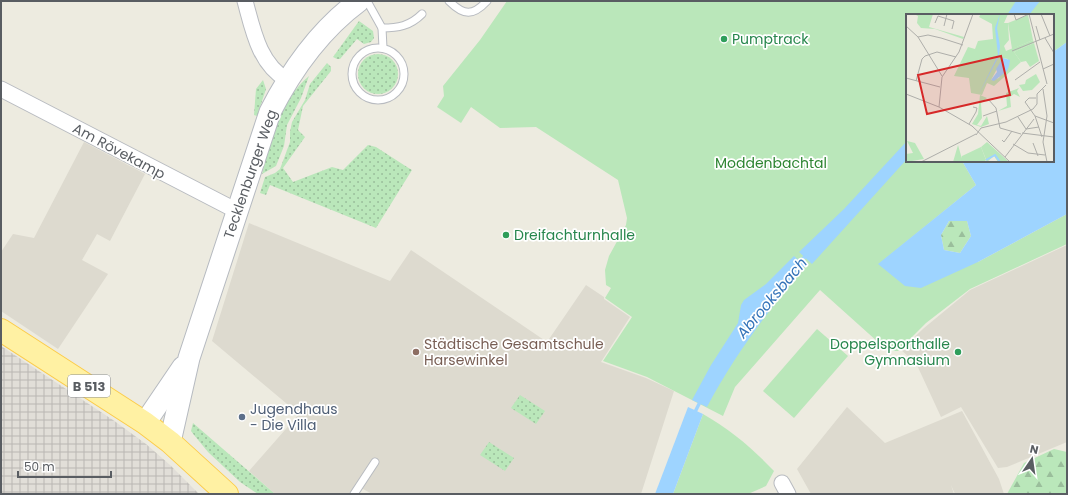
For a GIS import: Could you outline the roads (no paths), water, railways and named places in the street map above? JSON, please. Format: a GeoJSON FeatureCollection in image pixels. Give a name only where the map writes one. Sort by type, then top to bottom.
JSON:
{"type":"FeatureCollection","features":[{"type":"Feature","properties":{"kind":"main road","name":"B 513"},"geometry":{"type":"LineString","coordinates":[[1,330],[170,442],[227,494]]}},
{"type":"Feature","properties":{"kind":"street"},"geometry":{"type":"LineString","coordinates":[[245,1],[263,56],[279,75],[287,80]]}},
{"type":"Feature","properties":{"kind":"street","name":"Tecklenburger Weg"},"geometry":{"type":"LineString","coordinates":[[170,442],[189,358],[270,112],[287,80],[328,28],[344,12],[359,1]]}},
{"type":"Feature","properties":{"kind":"street","name":"Am Rövekamp"},"geometry":{"type":"LineString","coordinates":[[1,89],[237,211]]}},
{"type":"Feature","properties":{"kind":"street","name":"Tecklenburger Weg"},"geometry":{"type":"LineString","coordinates":[[145,424],[189,358]]}},
{"type":"Feature","properties":{"kind":"lane"},"geometry":{"type":"LineString","coordinates":[[367,1],[382,28],[383,48]]}},
{"type":"Feature","properties":{"kind":"lane"},"geometry":{"type":"LineString","coordinates":[[449,1],[458,10],[470,13],[479,10],[487,1]]}},
{"type":"Feature","properties":{"kind":"lane"},"geometry":{"type":"LineString","coordinates":[[382,28],[400,28],[414,22],[422,14]]}},
{"type":"Feature","properties":{"kind":"lane"},"geometry":{"type":"LineString","coordinates":[[373,48],[383,48],[398,57],[404,72],[403,78],[399,89],[391,97],[382,100],[371,100],[354,86],[352,76],[354,63],[362,53],[373,48]]}},
{"type":"Feature","properties":{"kind":"lane"},"geometry":{"type":"LineString","coordinates":[[354,494],[375,462]]}},
{"type":"Feature","properties":{"kind":"water"},"geometry":{"type":"Polygon","coordinates":[[[1016,1],[1040,1],[1030,14],[1008,14],[1016,1]]]}},
{"type":"Feature","properties":{"kind":"water"},"geometry":{"type":"Polygon","coordinates":[[[1067,42],[1067,214],[978,262],[921,288],[905,286],[878,264],[976,185],[963,162],[1054,162],[1054,51],[1067,42]],[[949,221],[941,235],[944,250],[960,253],[971,236],[967,221],[949,221]]]}},
{"type":"Feature","properties":{"kind":"water"},"geometry":{"type":"Polygon","coordinates":[[[906,142],[906,160],[812,264],[799,252],[844,209],[906,142]]]}},
{"type":"Feature","properties":{"kind":"water"},"geometry":{"type":"Polygon","coordinates":[[[794,256],[805,266],[752,334],[728,370],[707,407],[692,400],[711,365],[738,323],[741,305],[744,300],[766,284],[794,256]]]}},
{"type":"Feature","properties":{"kind":"water"},"geometry":{"type":"Polygon","coordinates":[[[688,407],[703,414],[673,494],[655,494],[688,407]]]}},
{"type":"Feature","properties":{"kind":"waterway","name":"Abrooksbach"},"geometry":{"type":"LineString","coordinates":[[797,264],[807,255]]}},
{"type":"Feature","properties":{"kind":"waterway","name":"Abrooksbach"},"geometry":{"type":"LineString","coordinates":[[694,414],[701,400]]}},
{"type":"Feature","properties":{"kind":"place","name":"Pumptrack"},"geometry":{"type":"Point","coordinates":[724,39]}},
{"type":"Feature","properties":{"kind":"place","name":"Dreifachturnhalle"},"geometry":{"type":"Point","coordinates":[506,235]}},
{"type":"Feature","properties":{"kind":"place","name":"Städtische Gesamtschule Harsewinkel"},"geometry":{"type":"Point","coordinates":[416,352]}},
{"type":"Feature","properties":{"kind":"place","name":"Doppelsporthalle Gymnasium"},"geometry":{"type":"Point","coordinates":[958,352]}},
{"type":"Feature","properties":{"kind":"place","name":"Jugendhaus - Die Villa"},"geometry":{"type":"Point","coordinates":[242,417]}},
{"type":"Feature","properties":{"kind":"park label","name":"Moddenbachtal"},"geometry":{"type":"Point","coordinates":[771,163]}}]}
